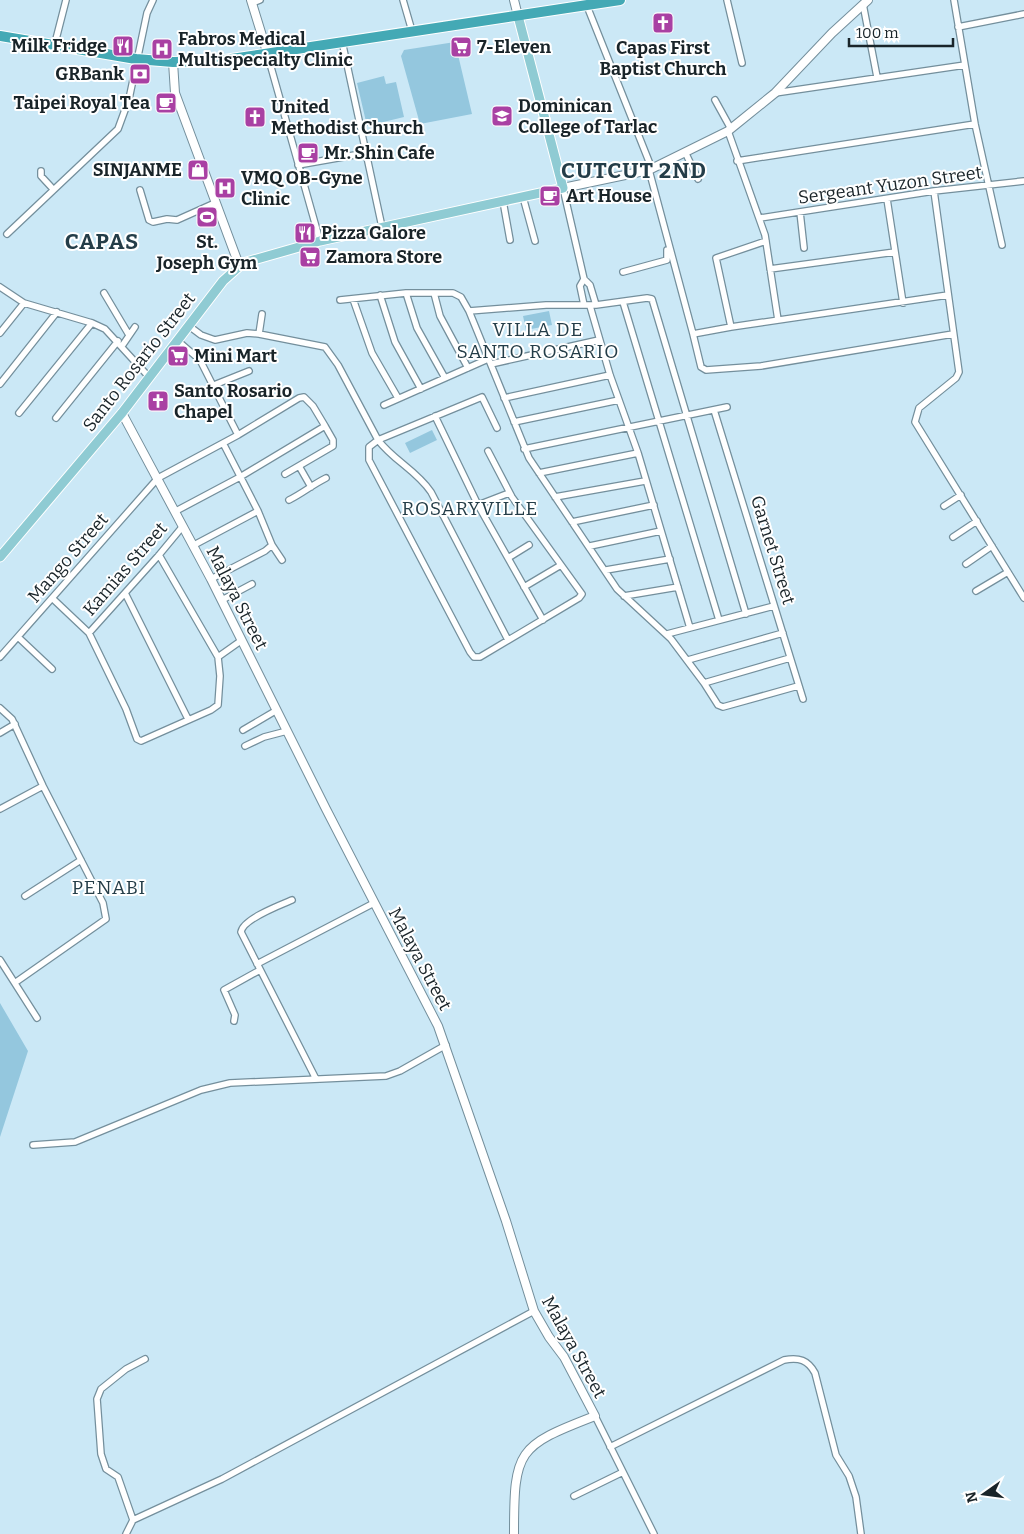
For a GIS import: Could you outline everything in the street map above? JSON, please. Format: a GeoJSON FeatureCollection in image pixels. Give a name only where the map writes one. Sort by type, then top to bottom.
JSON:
{"type":"FeatureCollection","features":[{"type":"Feature","properties":{"kind":"highway"},"geometry":{"type":"LineString","coordinates":[[0,36],[54,47],[136,59],[173,62],[218,60],[620,0]]}},
{"type":"Feature","properties":{"kind":"main road"},"geometry":{"type":"LineString","coordinates":[[518,16],[563,188]]}},
{"type":"Feature","properties":{"kind":"main road","name":"Santo Rosario Street"},"geometry":{"type":"LineString","coordinates":[[0,556],[122,413],[223,280],[239,265],[320,241],[563,188]]}},
{"type":"Feature","properties":{"kind":"street"},"geometry":{"type":"LineString","coordinates":[[54,47],[66,0]]}},
{"type":"Feature","properties":{"kind":"street"},"geometry":{"type":"LineString","coordinates":[[7,234],[118,129],[129,99],[147,13],[153,0]]}},
{"type":"Feature","properties":{"kind":"street"},"geometry":{"type":"LineString","coordinates":[[403,0],[412,31]]}},
{"type":"Feature","properties":{"kind":"street"},"geometry":{"type":"LineString","coordinates":[[514,0],[518,16]]}},
{"type":"Feature","properties":{"kind":"street"},"geometry":{"type":"LineString","coordinates":[[727,0],[742,63]]}},
{"type":"Feature","properties":{"kind":"street"},"geometry":{"type":"LineString","coordinates":[[954,0],[975,124],[1002,245]]}},
{"type":"Feature","properties":{"kind":"street"},"geometry":{"type":"LineString","coordinates":[[254,1],[320,241]]}},
{"type":"Feature","properties":{"kind":"street"},"geometry":{"type":"LineString","coordinates":[[866,2],[877,77]]}},
{"type":"Feature","properties":{"kind":"street","name":"Santo Rosario Street"},"geometry":{"type":"LineString","coordinates":[[563,188],[651,169],[686,154],[729,130],[775,93],[832,32],[866,2]]}},
{"type":"Feature","properties":{"kind":"street"},"geometry":{"type":"LineString","coordinates":[[587,6],[651,169],[701,367],[706,370],[761,366],[953,334]]}},
{"type":"Feature","properties":{"kind":"street"},"geometry":{"type":"LineString","coordinates":[[958,27],[1024,14],[1024,18]]}},
{"type":"Feature","properties":{"kind":"street"},"geometry":{"type":"LineString","coordinates":[[342,41],[382,227]]}},
{"type":"Feature","properties":{"kind":"street"},"geometry":{"type":"LineString","coordinates":[[173,62],[175,92],[239,265]]}},
{"type":"Feature","properties":{"kind":"street"},"geometry":{"type":"LineString","coordinates":[[775,93],[965,65]]}},
{"type":"Feature","properties":{"kind":"street"},"geometry":{"type":"LineString","coordinates":[[715,100],[729,130],[737,161],[760,218],[766,241],[778,320]]}},
{"type":"Feature","properties":{"kind":"street"},"geometry":{"type":"LineString","coordinates":[[737,161],[975,124]]}},
{"type":"Feature","properties":{"kind":"street"},"geometry":{"type":"LineString","coordinates":[[298,165],[366,154]]}},
{"type":"Feature","properties":{"kind":"street"},"geometry":{"type":"LineString","coordinates":[[686,154],[698,179]]}},
{"type":"Feature","properties":{"kind":"street"},"geometry":{"type":"LineString","coordinates":[[40,171],[41,176],[53,190]]}},
{"type":"Feature","properties":{"kind":"street","name":"Sergeant Yuzon Street"},"geometry":{"type":"LineString","coordinates":[[760,218],[934,191],[1024,181]]}},
{"type":"Feature","properties":{"kind":"street"},"geometry":{"type":"LineString","coordinates":[[563,188],[584,279],[590,285],[590,305]]}},
{"type":"Feature","properties":{"kind":"street"},"geometry":{"type":"LineString","coordinates":[[140,190],[149,220],[153,222],[167,219],[177,220],[216,203]]}},
{"type":"Feature","properties":{"kind":"street"},"geometry":{"type":"LineString","coordinates":[[934,191],[959,375],[919,408],[915,417],[918,426],[1024,598]]}},
{"type":"Feature","properties":{"kind":"street"},"geometry":{"type":"LineString","coordinates":[[523,197],[535,241]]}},
{"type":"Feature","properties":{"kind":"street"},"geometry":{"type":"LineString","coordinates":[[887,199],[903,303]]}},
{"type":"Feature","properties":{"kind":"street"},"geometry":{"type":"LineString","coordinates":[[503,201],[510,240]]}},
{"type":"Feature","properties":{"kind":"street"},"geometry":{"type":"LineString","coordinates":[[800,212],[804,248]]}},
{"type":"Feature","properties":{"kind":"street"},"geometry":{"type":"LineString","coordinates":[[731,327],[716,258],[766,241]]}},
{"type":"Feature","properties":{"kind":"street"},"geometry":{"type":"LineString","coordinates":[[623,272],[667,260],[666,247],[669,245]]}},
{"type":"Feature","properties":{"kind":"street"},"geometry":{"type":"LineString","coordinates":[[770,269],[894,252]]}},
{"type":"Feature","properties":{"kind":"street"},"geometry":{"type":"LineString","coordinates":[[584,279],[580,286],[590,305],[610,375],[638,454],[690,628]]}},
{"type":"Feature","properties":{"kind":"street"},"geometry":{"type":"LineString","coordinates":[[0,288],[24,303],[105,328],[149,377]]}},
{"type":"Feature","properties":{"kind":"street"},"geometry":{"type":"LineString","coordinates":[[104,293],[129,335]]}},
{"type":"Feature","properties":{"kind":"street"},"geometry":{"type":"LineString","coordinates":[[406,293],[417,328],[445,378]]}},
{"type":"Feature","properties":{"kind":"street"},"geometry":{"type":"LineString","coordinates":[[340,300],[406,293],[457,294],[469,311],[524,448],[539,473],[624,596],[667,634],[688,660],[720,707],[798,686]]}},
{"type":"Feature","properties":{"kind":"street"},"geometry":{"type":"LineString","coordinates":[[434,293],[440,316],[468,368]]}},
{"type":"Feature","properties":{"kind":"street"},"geometry":{"type":"LineString","coordinates":[[380,295],[395,342],[421,389]]}},
{"type":"Feature","properties":{"kind":"street"},"geometry":{"type":"LineString","coordinates":[[693,334],[948,295]]}},
{"type":"Feature","properties":{"kind":"street"},"geometry":{"type":"LineString","coordinates":[[353,299],[372,353],[398,398]]}},
{"type":"Feature","properties":{"kind":"street"},"geometry":{"type":"LineString","coordinates":[[469,311],[546,305],[590,305],[652,299],[746,614]]}},
{"type":"Feature","properties":{"kind":"street"},"geometry":{"type":"LineString","coordinates":[[623,302],[719,620]]}},
{"type":"Feature","properties":{"kind":"street"},"geometry":{"type":"LineString","coordinates":[[0,333],[24,303]]}},
{"type":"Feature","properties":{"kind":"street"},"geometry":{"type":"LineString","coordinates":[[0,384],[57,312]]}},
{"type":"Feature","properties":{"kind":"street"},"geometry":{"type":"LineString","coordinates":[[259,334],[262,314]]}},
{"type":"Feature","properties":{"kind":"street"},"geometry":{"type":"LineString","coordinates":[[19,413],[92,323]]}},
{"type":"Feature","properties":{"kind":"street"},"geometry":{"type":"LineString","coordinates":[[189,326],[201,335],[216,340],[247,333],[325,347],[338,364],[378,440],[387,451],[421,477],[431,492],[508,640]]}},
{"type":"Feature","properties":{"kind":"street"},"geometry":{"type":"LineString","coordinates":[[56,418],[136,327]]}},
{"type":"Feature","properties":{"kind":"street"},"geometry":{"type":"LineString","coordinates":[[384,405],[468,368],[599,340]]}},
{"type":"Feature","properties":{"kind":"street"},"geometry":{"type":"LineString","coordinates":[[178,341],[195,354],[214,385],[238,435]]}},
{"type":"Feature","properties":{"kind":"street"},"geometry":{"type":"LineString","coordinates":[[214,385],[249,371]]}},
{"type":"Feature","properties":{"kind":"street"},"geometry":{"type":"LineString","coordinates":[[504,398],[610,375]]}},
{"type":"Feature","properties":{"kind":"street"},"geometry":{"type":"LineString","coordinates":[[158,478],[238,435],[299,398],[304,397],[313,406],[325,426],[333,440],[333,446],[285,474]]}},
{"type":"Feature","properties":{"kind":"street"},"geometry":{"type":"LineString","coordinates":[[488,451],[509,493],[581,591],[582,596],[480,658],[474,657],[470,652],[369,460],[369,447],[378,440],[482,397],[497,428]]}},
{"type":"Feature","properties":{"kind":"street"},"geometry":{"type":"LineString","coordinates":[[514,422],[619,400]]}},
{"type":"Feature","properties":{"kind":"street"},"geometry":{"type":"LineString","coordinates":[[524,448],[686,417],[727,407]]}},
{"type":"Feature","properties":{"kind":"street","name":"Garnet Street"},"geometry":{"type":"LineString","coordinates":[[714,410],[803,699]]}},
{"type":"Feature","properties":{"kind":"street","name":"Malaya Street"},"geometry":{"type":"LineString","coordinates":[[122,413],[211,578],[446,1045],[534,1311],[549,1337],[564,1357],[654,1534]]}},
{"type":"Feature","properties":{"kind":"street"},"geometry":{"type":"LineString","coordinates":[[435,416],[478,505],[543,620]]}},
{"type":"Feature","properties":{"kind":"street"},"geometry":{"type":"LineString","coordinates":[[176,511],[325,426]]}},
{"type":"Feature","properties":{"kind":"street"},"geometry":{"type":"LineString","coordinates":[[223,443],[258,512],[272,545],[282,560]]}},
{"type":"Feature","properties":{"kind":"street"},"geometry":{"type":"LineString","coordinates":[[539,473],[638,454]]}},
{"type":"Feature","properties":{"kind":"street"},"geometry":{"type":"LineString","coordinates":[[299,466],[311,487]]}},
{"type":"Feature","properties":{"kind":"street","name":"Mango Street"},"geometry":{"type":"LineString","coordinates":[[0,657],[158,478]]}},
{"type":"Feature","properties":{"kind":"street"},"geometry":{"type":"LineString","coordinates":[[289,500],[306,492],[326,478]]}},
{"type":"Feature","properties":{"kind":"street"},"geometry":{"type":"LineString","coordinates":[[555,497],[645,481]]}},
{"type":"Feature","properties":{"kind":"street"},"geometry":{"type":"LineString","coordinates":[[478,505],[509,493]]}},
{"type":"Feature","properties":{"kind":"street"},"geometry":{"type":"LineString","coordinates":[[944,506],[961,495]]}},
{"type":"Feature","properties":{"kind":"street"},"geometry":{"type":"LineString","coordinates":[[572,522],[654,505]]}},
{"type":"Feature","properties":{"kind":"street"},"geometry":{"type":"LineString","coordinates":[[194,545],[258,512]]}},
{"type":"Feature","properties":{"kind":"street"},"geometry":{"type":"LineString","coordinates":[[953,537],[977,521]]}},
{"type":"Feature","properties":{"kind":"street","name":"Kamias Street"},"geometry":{"type":"LineString","coordinates":[[89,633],[183,526]]}},
{"type":"Feature","properties":{"kind":"street"},"geometry":{"type":"LineString","coordinates":[[590,546],[661,531]]}},
{"type":"Feature","properties":{"kind":"street"},"geometry":{"type":"LineString","coordinates":[[211,578],[265,552],[272,545]]}},
{"type":"Feature","properties":{"kind":"street"},"geometry":{"type":"LineString","coordinates":[[508,558],[529,545]]}},
{"type":"Feature","properties":{"kind":"street"},"geometry":{"type":"LineString","coordinates":[[966,564],[992,546]]}},
{"type":"Feature","properties":{"kind":"street"},"geometry":{"type":"LineString","coordinates":[[52,598],[89,633],[126,709],[137,739],[141,741],[211,710],[218,705],[220,676],[218,657],[159,555]]}},
{"type":"Feature","properties":{"kind":"street"},"geometry":{"type":"LineString","coordinates":[[606,570],[670,559]]}},
{"type":"Feature","properties":{"kind":"street"},"geometry":{"type":"LineString","coordinates":[[524,587],[561,564]]}},
{"type":"Feature","properties":{"kind":"street"},"geometry":{"type":"LineString","coordinates":[[976,591],[1008,572]]}},
{"type":"Feature","properties":{"kind":"street"},"geometry":{"type":"LineString","coordinates":[[222,600],[252,584]]}},
{"type":"Feature","properties":{"kind":"street"},"geometry":{"type":"LineString","coordinates":[[624,596],[678,586]]}},
{"type":"Feature","properties":{"kind":"street"},"geometry":{"type":"LineString","coordinates":[[125,593],[188,719]]}},
{"type":"Feature","properties":{"kind":"street"},"geometry":{"type":"LineString","coordinates":[[667,634],[774,606]]}},
{"type":"Feature","properties":{"kind":"street"},"geometry":{"type":"LineString","coordinates":[[688,660],[783,634]]}},
{"type":"Feature","properties":{"kind":"street"},"geometry":{"type":"LineString","coordinates":[[18,637],[52,669]]}},
{"type":"Feature","properties":{"kind":"street"},"geometry":{"type":"LineString","coordinates":[[218,657],[242,640]]}},
{"type":"Feature","properties":{"kind":"street"},"geometry":{"type":"LineString","coordinates":[[704,683],[790,658]]}},
{"type":"Feature","properties":{"kind":"street"},"geometry":{"type":"LineString","coordinates":[[0,708],[15,724],[43,786],[103,903],[106,919],[16,982]]}},
{"type":"Feature","properties":{"kind":"street"},"geometry":{"type":"LineString","coordinates":[[243,730],[277,710]]}},
{"type":"Feature","properties":{"kind":"street"},"geometry":{"type":"LineString","coordinates":[[0,733],[15,724]]}},
{"type":"Feature","properties":{"kind":"street"},"geometry":{"type":"LineString","coordinates":[[246,746],[264,737],[287,731]]}},
{"type":"Feature","properties":{"kind":"street"},"geometry":{"type":"LineString","coordinates":[[0,809],[43,786]]}},
{"type":"Feature","properties":{"kind":"street"},"geometry":{"type":"LineString","coordinates":[[25,896],[81,860]]}},
{"type":"Feature","properties":{"kind":"street"},"geometry":{"type":"LineString","coordinates":[[292,900],[248,921],[242,927],[243,938],[316,1079]]}},
{"type":"Feature","properties":{"kind":"street"},"geometry":{"type":"LineString","coordinates":[[234,1021],[236,1015],[224,990],[259,967],[374,903]]}},
{"type":"Feature","properties":{"kind":"street"},"geometry":{"type":"LineString","coordinates":[[0,960],[16,982],[36,1018]]}},
{"type":"Feature","properties":{"kind":"street"},"geometry":{"type":"LineString","coordinates":[[33,1145],[75,1142],[202,1090],[230,1083],[386,1076],[400,1071],[446,1045]]}},
{"type":"Feature","properties":{"kind":"street"},"geometry":{"type":"LineString","coordinates":[[133,1520],[138,1520],[222,1479],[534,1311]]}},
{"type":"Feature","properties":{"kind":"street"},"geometry":{"type":"LineString","coordinates":[[126,1534],[133,1520],[118,1477],[106,1469],[101,1454],[97,1399],[100,1389],[126,1369],[145,1359]]}},
{"type":"Feature","properties":{"kind":"street"},"geometry":{"type":"LineString","coordinates":[[610,1447],[784,1360],[801,1360],[810,1365],[815,1373],[836,1455],[849,1476],[856,1497],[861,1534]]}},
{"type":"Feature","properties":{"kind":"street"},"geometry":{"type":"LineString","coordinates":[[514,1534],[516,1474],[527,1451],[536,1442],[595,1416]]}},
{"type":"Feature","properties":{"kind":"street"},"geometry":{"type":"LineString","coordinates":[[574,1496],[623,1472]]}},
{"type":"Feature","properties":{"kind":"shaded area"},"geometry":{"type":"Polygon","coordinates":[[[455,42],[472,114],[420,124],[401,56],[404,50],[455,42]]]}},
{"type":"Feature","properties":{"kind":"shaded area"},"geometry":{"type":"Polygon","coordinates":[[[384,76],[386,84],[396,82],[404,117],[367,126],[357,83],[384,76]]]}},
{"type":"Feature","properties":{"kind":"shaded area"},"geometry":{"type":"Polygon","coordinates":[[[549,311],[552,325],[526,330],[523,316],[549,311]]]}},
{"type":"Feature","properties":{"kind":"shaded area"},"geometry":{"type":"Polygon","coordinates":[[[432,430],[437,440],[410,453],[405,443],[432,430]]]}},
{"type":"Feature","properties":{"kind":"shaded area"},"geometry":{"type":"Polygon","coordinates":[[[0,1003],[28,1051],[0,1137],[0,1003]]]}},
{"type":"Feature","properties":{"kind":"place","name":"Capas First Baptist Church"},"geometry":{"type":"Point","coordinates":[663,23]}},
{"type":"Feature","properties":{"kind":"place","name":"Milk Fridge"},"geometry":{"type":"Point","coordinates":[123,46]}},
{"type":"Feature","properties":{"kind":"place","name":"7-Eleven"},"geometry":{"type":"Point","coordinates":[461,47]}},
{"type":"Feature","properties":{"kind":"place","name":"Fabros Medical Multispecialty Clinic"},"geometry":{"type":"Point","coordinates":[162,49]}},
{"type":"Feature","properties":{"kind":"place","name":"GRBank"},"geometry":{"type":"Point","coordinates":[140,74]}},
{"type":"Feature","properties":{"kind":"place","name":"Taipei Royal Tea"},"geometry":{"type":"Point","coordinates":[166,103]}},
{"type":"Feature","properties":{"kind":"place","name":"Dominican College of Tarlac"},"geometry":{"type":"Point","coordinates":[502,116]}},
{"type":"Feature","properties":{"kind":"place","name":"United Methodist Church"},"geometry":{"type":"Point","coordinates":[255,117]}},
{"type":"Feature","properties":{"kind":"place","name":"Mr. Shin Cafe"},"geometry":{"type":"Point","coordinates":[308,153]}},
{"type":"Feature","properties":{"kind":"place","name":"SINJANME"},"geometry":{"type":"Point","coordinates":[198,170]}},
{"type":"Feature","properties":{"kind":"place","name":"VMQ OB-Gyne Clinic"},"geometry":{"type":"Point","coordinates":[225,188]}},
{"type":"Feature","properties":{"kind":"place","name":"Art House"},"geometry":{"type":"Point","coordinates":[550,196]}},
{"type":"Feature","properties":{"kind":"place","name":"St. Joseph Gym"},"geometry":{"type":"Point","coordinates":[207,217]}},
{"type":"Feature","properties":{"kind":"place","name":"Pizza Galore"},"geometry":{"type":"Point","coordinates":[305,233]}},
{"type":"Feature","properties":{"kind":"place","name":"Zamora Store"},"geometry":{"type":"Point","coordinates":[310,257]}},
{"type":"Feature","properties":{"kind":"place","name":"Mini Mart"},"geometry":{"type":"Point","coordinates":[178,356]}},
{"type":"Feature","properties":{"kind":"place","name":"Santo Rosario Chapel"},"geometry":{"type":"Point","coordinates":[158,401]}},
{"type":"Feature","properties":{"kind":"district","name":"CUTCUT 2ND"},"geometry":{"type":"Point","coordinates":[634,170]}},
{"type":"Feature","properties":{"kind":"district","name":"CAPAS"},"geometry":{"type":"Point","coordinates":[102,241]}},
{"type":"Feature","properties":{"kind":"district","name":"VILLA DE SANTO ROSARIO"},"geometry":{"type":"Point","coordinates":[538,340]}},
{"type":"Feature","properties":{"kind":"district","name":"ROSARYVILLE"},"geometry":{"type":"Point","coordinates":[470,508]}},
{"type":"Feature","properties":{"kind":"district","name":"PENABI"},"geometry":{"type":"Point","coordinates":[109,887]}}]}
